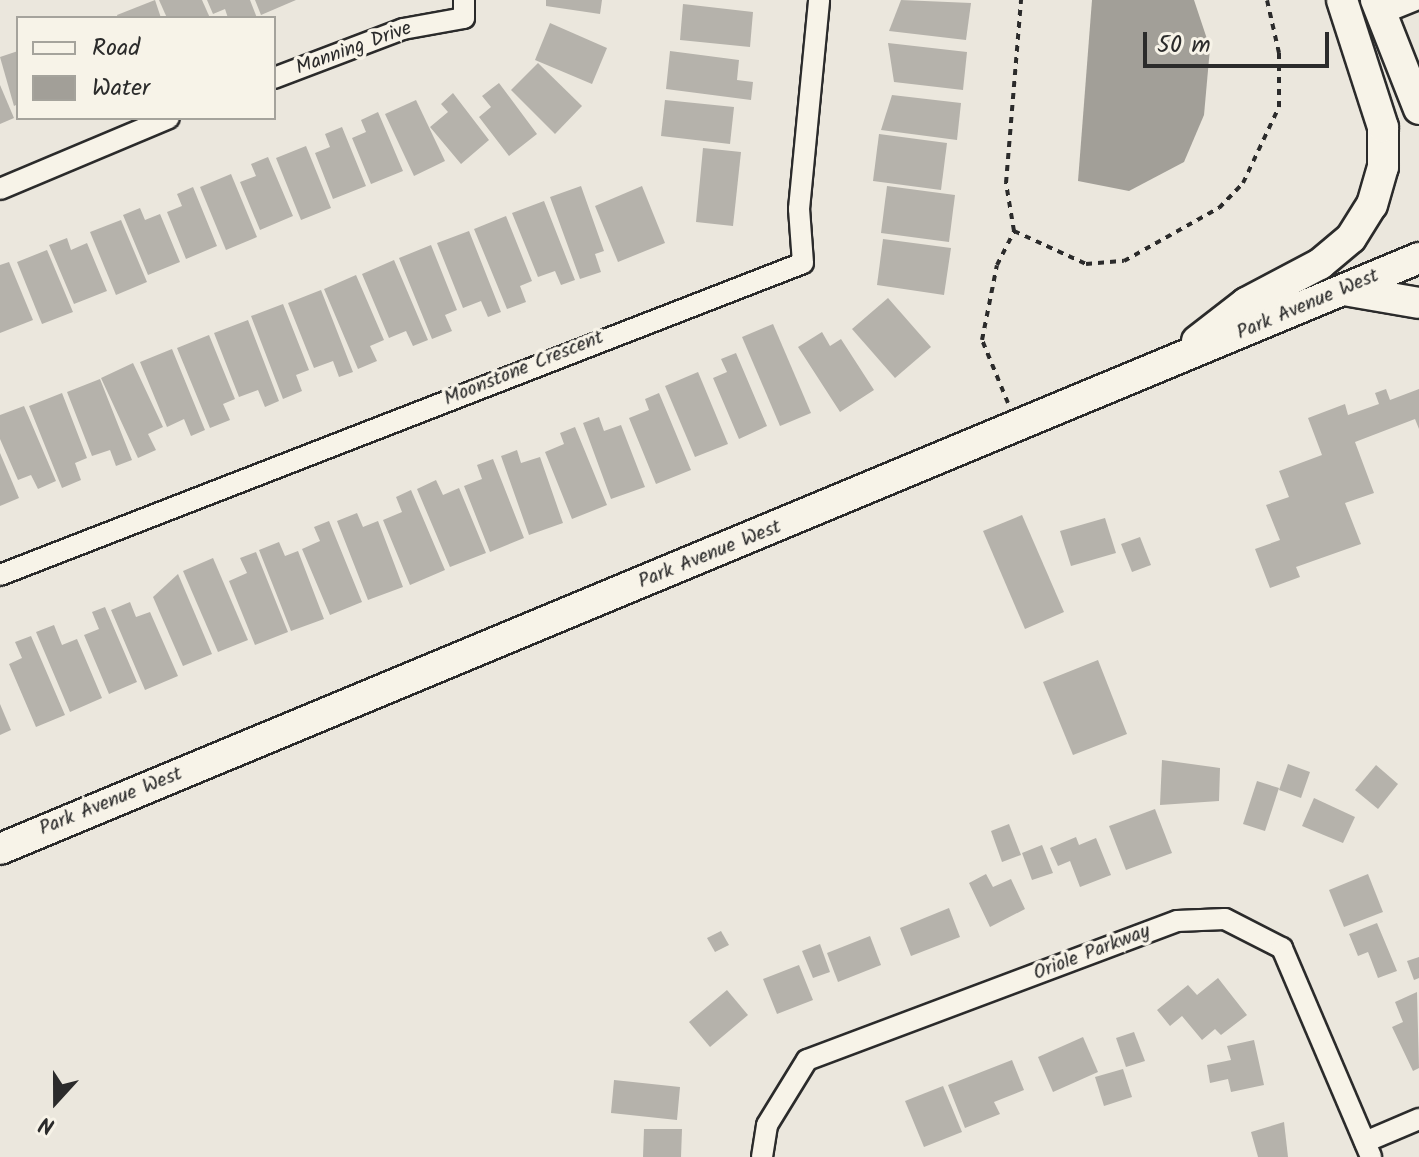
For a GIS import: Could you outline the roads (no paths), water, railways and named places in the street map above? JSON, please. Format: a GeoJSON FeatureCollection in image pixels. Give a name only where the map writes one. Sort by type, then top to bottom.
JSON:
{"type":"FeatureCollection","features":[{"type":"Feature","properties":{"kind":"main road"},"geometry":{"type":"LineString","coordinates":[[1164,367],[1246,303],[1320,264],[1351,238],[1372,205],[1383,167],[1383,127],[1342,0]]}},
{"type":"Feature","properties":{"kind":"main road"},"geometry":{"type":"LineString","coordinates":[[1378,7],[1419,109]]}},
{"type":"Feature","properties":{"kind":"main road","name":"Park Avenue West"},"geometry":{"type":"LineString","coordinates":[[0,849],[1164,367],[1419,258]]}},
{"type":"Feature","properties":{"kind":"main road"},"geometry":{"type":"LineString","coordinates":[[1344,290],[1419,303]]}},
{"type":"Feature","properties":{"kind":"street","name":"Manning Drive"},"geometry":{"type":"LineString","coordinates":[[276,77],[403,29],[464,18],[464,0]]}},
{"type":"Feature","properties":{"kind":"street","name":"Moonstone Crescent"},"geometry":{"type":"LineString","coordinates":[[0,575],[803,263],[799,209],[819,0]]}},
{"type":"Feature","properties":{"kind":"street"},"geometry":{"type":"LineString","coordinates":[[1378,7],[1416,0]]}},
{"type":"Feature","properties":{"kind":"street"},"geometry":{"type":"LineString","coordinates":[[0,189],[164,120]]}},
{"type":"Feature","properties":{"kind":"street","name":"Oriole Parkway"},"geometry":{"type":"LineString","coordinates":[[762,1157],[767,1125],[807,1060],[1177,921],[1225,919],[1282,948],[1368,1149],[1419,1119]]}},
{"type":"Feature","properties":{"kind":"water"},"geometry":{"type":"Polygon","coordinates":[[[1092,0],[1194,0],[1210,48],[1204,115],[1184,162],[1129,191],[1078,181],[1092,0]]]}}]}
